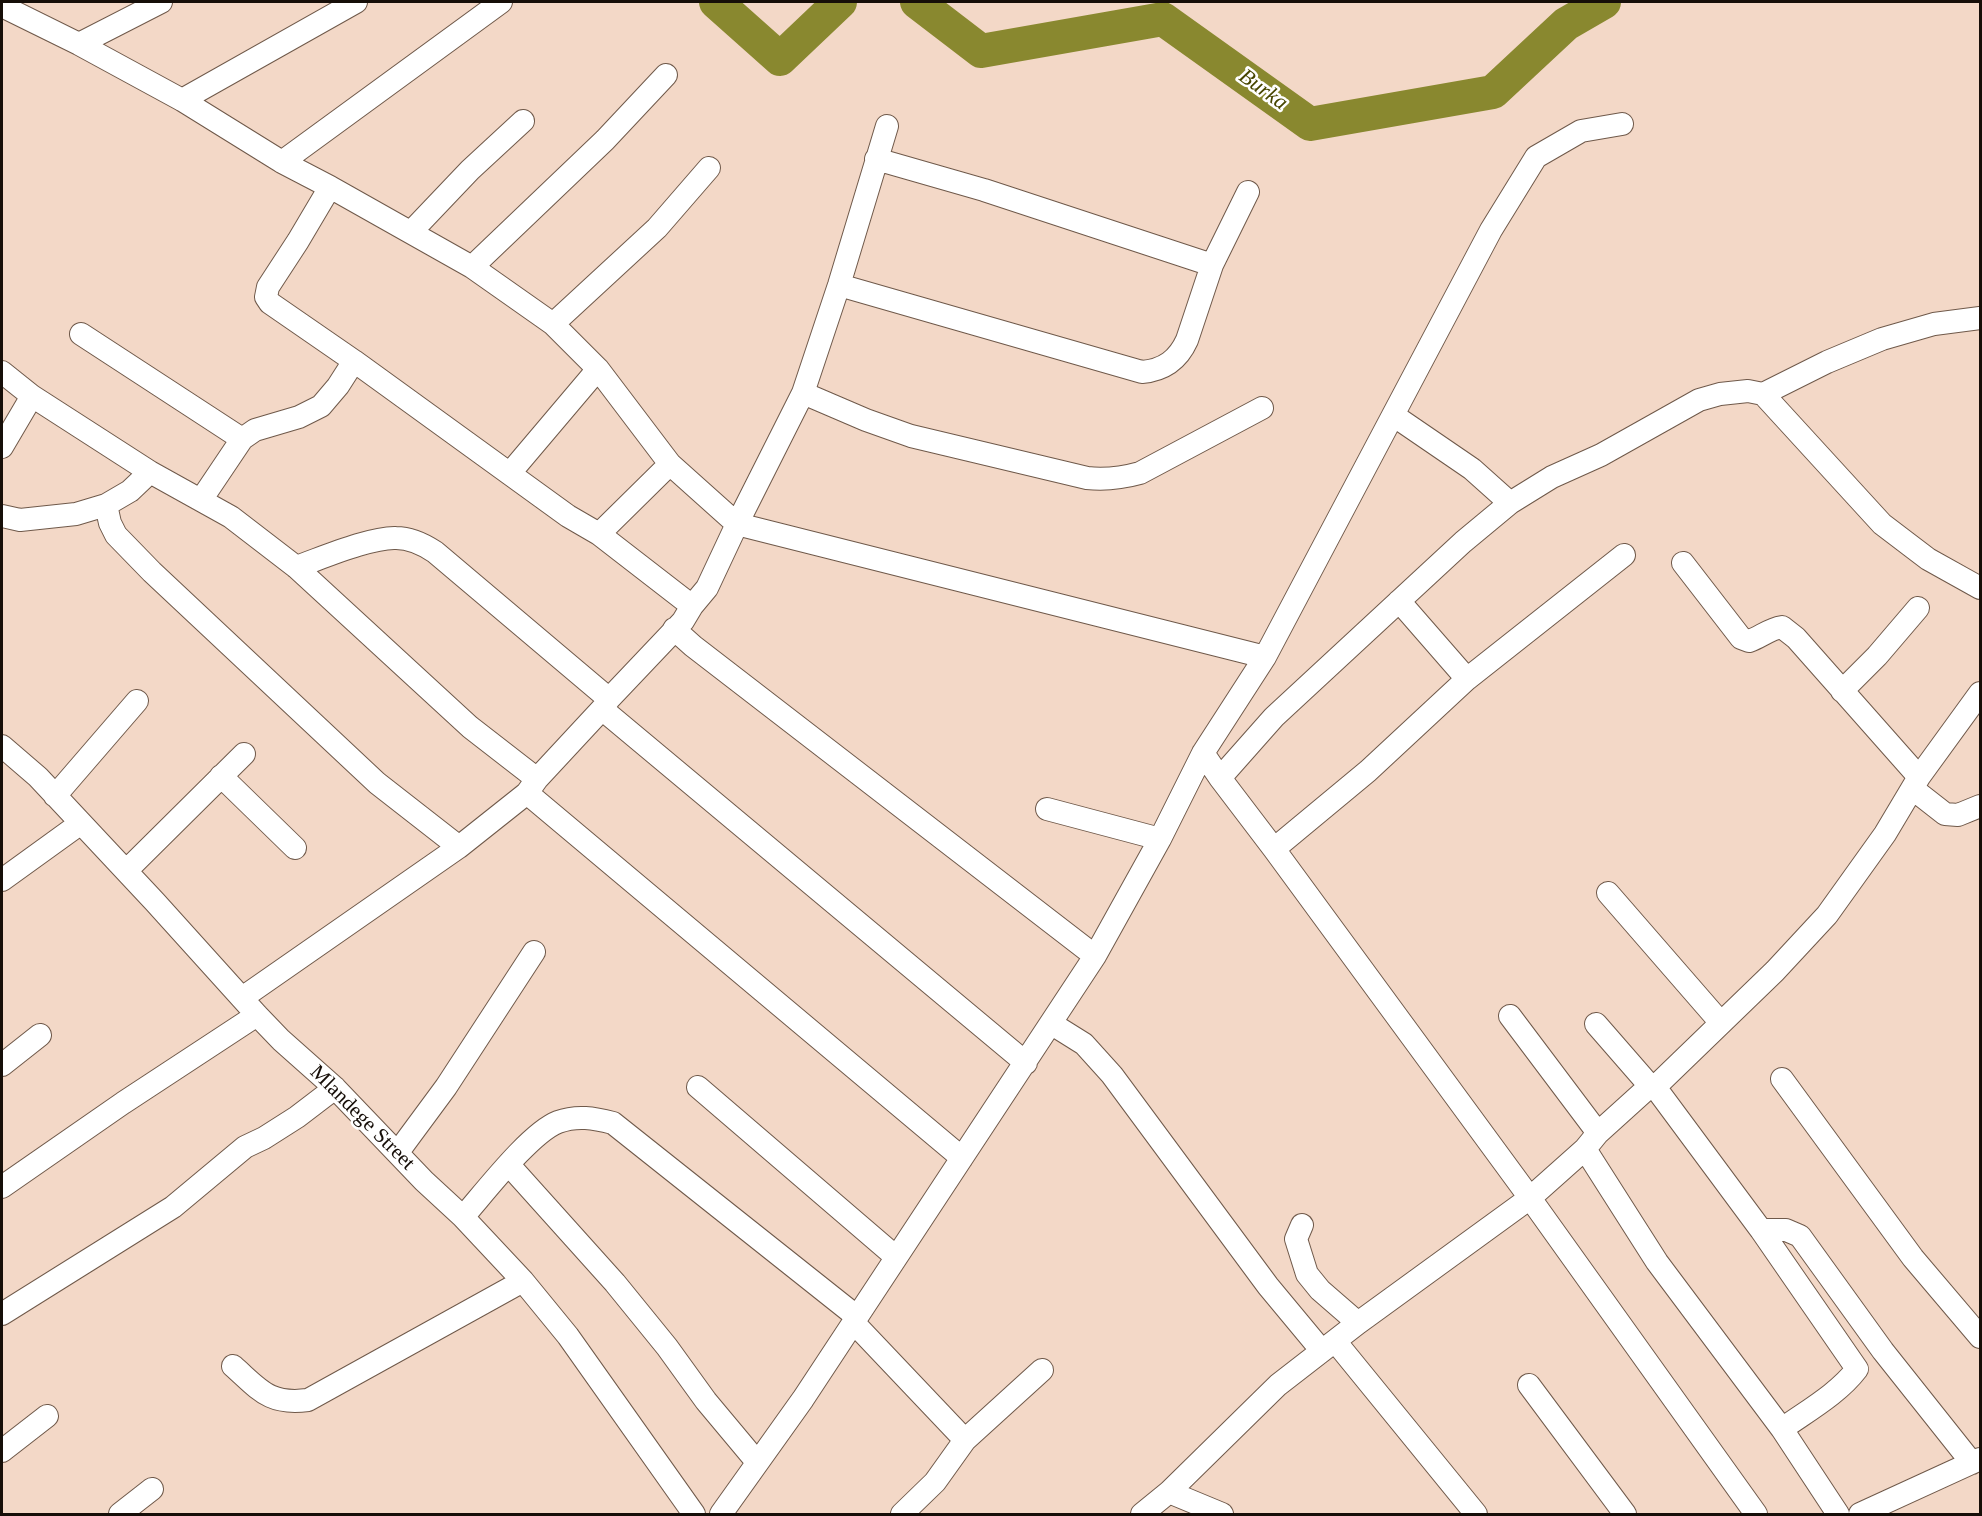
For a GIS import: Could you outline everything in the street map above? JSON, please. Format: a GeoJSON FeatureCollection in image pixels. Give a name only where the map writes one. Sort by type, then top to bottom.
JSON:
{"type":"FeatureCollection","features":[{"type":"Feature","properties":{"kind":"street"},"geometry":{"type":"LineString","coordinates":[[79,44],[161,2]]}},
{"type":"Feature","properties":{"kind":"street"},"geometry":{"type":"LineString","coordinates":[[182,100],[356,2]]}},
{"type":"Feature","properties":{"kind":"street"},"geometry":{"type":"LineString","coordinates":[[282,162],[501,2]]}},
{"type":"Feature","properties":{"kind":"street"},"geometry":{"type":"LineString","coordinates":[[2,6],[79,44],[182,100],[282,162],[472,267],[553,324],[598,369],[670,464],[737,524],[1265,657]]}},
{"type":"Feature","properties":{"kind":"street"},"geometry":{"type":"LineString","coordinates":[[472,267],[605,140],[666,75]]}},
{"type":"Feature","properties":{"kind":"street"},"geometry":{"type":"LineString","coordinates":[[411,232],[470,170],[523,121]]}},
{"type":"Feature","properties":{"kind":"street"},"geometry":{"type":"LineString","coordinates":[[721,1515],[802,1399],[1095,956],[1160,839],[1203,753],[1265,657],[1491,230],[1536,157],[1581,130],[1622,124]]}},
{"type":"Feature","properties":{"kind":"street"},"geometry":{"type":"LineString","coordinates":[[242,998],[459,847],[532,786],[683,621],[707,588],[803,393],[839,285],[886,126]]}},
{"type":"Feature","properties":{"kind":"street"},"geometry":{"type":"LineString","coordinates":[[876,159],[984,190],[1212,265]]}},
{"type":"Feature","properties":{"kind":"street"},"geometry":{"type":"LineString","coordinates":[[553,324],[657,228],[709,168]]}},
{"type":"Feature","properties":{"kind":"street"},"geometry":{"type":"LineString","coordinates":[[330,187],[268,287],[266,297],[270,303],[568,516],[599,534],[692,606]]}},
{"type":"Feature","properties":{"kind":"street"},"geometry":{"type":"LineString","coordinates":[[839,285],[1142,372],[1154,371],[1165,366],[1182,350],[1212,265],[1248,192]]}},
{"type":"Feature","properties":{"kind":"street"},"geometry":{"type":"LineString","coordinates":[[1763,394],[1827,362],[1882,339],[1934,324],[1980,318]]}},
{"type":"Feature","properties":{"kind":"street"},"geometry":{"type":"LineString","coordinates":[[81,334],[242,439]]}},
{"type":"Feature","properties":{"kind":"street"},"geometry":{"type":"LineString","coordinates":[[201,500],[242,439],[255,430],[299,417],[321,406],[338,386],[354,361]]}},
{"type":"Feature","properties":{"kind":"street"},"geometry":{"type":"LineString","coordinates":[[510,473],[598,369]]}},
{"type":"Feature","properties":{"kind":"street"},"geometry":{"type":"LineString","coordinates":[[2,372],[32,396],[150,472],[231,517],[296,567],[532,786],[962,1158]]}},
{"type":"Feature","properties":{"kind":"street"},"geometry":{"type":"LineString","coordinates":[[1220,778],[1274,717],[1463,542],[1510,504],[1552,477],[1611,450],[1699,400],[1748,391],[1763,394],[1882,524],[1928,559],[1980,588]]}},
{"type":"Feature","properties":{"kind":"street"},"geometry":{"type":"LineString","coordinates":[[803,393],[866,420],[912,436],[1087,478],[1104,480],[1121,479],[1140,473],[1262,408]]}},
{"type":"Feature","properties":{"kind":"street"},"geometry":{"type":"LineString","coordinates":[[2,447],[32,396]]}},
{"type":"Feature","properties":{"kind":"street"},"geometry":{"type":"LineString","coordinates":[[1393,415],[1472,469],[1510,504]]}},
{"type":"Feature","properties":{"kind":"street"},"geometry":{"type":"LineString","coordinates":[[599,534],[670,464]]}},
{"type":"Feature","properties":{"kind":"street"},"geometry":{"type":"LineString","coordinates":[[2,516],[20,520],[76,514],[106,505],[130,491],[150,472]]}},
{"type":"Feature","properties":{"kind":"street"},"geometry":{"type":"LineString","coordinates":[[106,505],[110,523],[116,535],[138,559],[377,783],[459,847]]}},
{"type":"Feature","properties":{"kind":"street"},"geometry":{"type":"LineString","coordinates":[[296,567],[380,539],[410,540],[435,552],[606,704],[1026,1063]]}},
{"type":"Feature","properties":{"kind":"street"},"geometry":{"type":"LineString","coordinates":[[1274,849],[1368,771],[1467,679],[1624,555]]}},
{"type":"Feature","properties":{"kind":"street"},"geometry":{"type":"LineString","coordinates":[[1683,563],[1741,638],[1749,641],[1772,629],[1782,627],[1796,638],[1916,783],[1946,814],[1958,815],[1980,806]]}},
{"type":"Feature","properties":{"kind":"street"},"geometry":{"type":"LineString","coordinates":[[1399,601],[1467,679]]}},
{"type":"Feature","properties":{"kind":"street"},"geometry":{"type":"LineString","coordinates":[[1842,691],[1877,656],[1918,608]]}},
{"type":"Feature","properties":{"kind":"street"},"geometry":{"type":"LineString","coordinates":[[674,629],[1095,956]]}},
{"type":"Feature","properties":{"kind":"street"},"geometry":{"type":"LineString","coordinates":[[1142,1515],[1169,1492],[1278,1385],[1358,1323],[1530,1198],[1653,1087],[1775,972],[1827,915],[1980,693]]}},
{"type":"Feature","properties":{"kind":"street"},"geometry":{"type":"LineString","coordinates":[[55,796],[137,701]]}},
{"type":"Feature","properties":{"kind":"street","name":"Mlandege Street"},"geometry":{"type":"LineString","coordinates":[[2,746],[38,777],[256,1015],[335,1088],[523,1281],[568,1336],[690,1513]]}},
{"type":"Feature","properties":{"kind":"street"},"geometry":{"type":"LineString","coordinates":[[1203,753],[1530,1198],[1756,1515]]}},
{"type":"Feature","properties":{"kind":"street"},"geometry":{"type":"LineString","coordinates":[[126,871],[244,754]]}},
{"type":"Feature","properties":{"kind":"street"},"geometry":{"type":"LineString","coordinates":[[221,776],[295,849]]}},
{"type":"Feature","properties":{"kind":"street"},"geometry":{"type":"LineString","coordinates":[[1047,809],[1160,839]]}},
{"type":"Feature","properties":{"kind":"street"},"geometry":{"type":"LineString","coordinates":[[2,880],[81,823]]}},
{"type":"Feature","properties":{"kind":"street"},"geometry":{"type":"LineString","coordinates":[[1608,893],[1721,1023]]}},
{"type":"Feature","properties":{"kind":"street"},"geometry":{"type":"LineString","coordinates":[[398,1152],[446,1087],[534,952]]}},
{"type":"Feature","properties":{"kind":"street"},"geometry":{"type":"LineString","coordinates":[[2,1187],[256,1015]]}},
{"type":"Feature","properties":{"kind":"street"},"geometry":{"type":"LineString","coordinates":[[1510,1016],[1592,1141],[1657,1262],[1782,1429],[1838,1515]]}},
{"type":"Feature","properties":{"kind":"street"},"geometry":{"type":"LineString","coordinates":[[1052,1024],[1084,1044],[1112,1075],[1268,1286],[1328,1346],[1476,1515]]}},
{"type":"Feature","properties":{"kind":"street"},"geometry":{"type":"LineString","coordinates":[[1596,1024],[1653,1087],[1761,1230],[1857,1369],[1832,1393],[1782,1429]]}},
{"type":"Feature","properties":{"kind":"street"},"geometry":{"type":"LineString","coordinates":[[2,1065],[40,1035]]}},
{"type":"Feature","properties":{"kind":"street"},"geometry":{"type":"LineString","coordinates":[[1782,1079],[1913,1258],[1980,1337]]}},
{"type":"Feature","properties":{"kind":"street"},"geometry":{"type":"LineString","coordinates":[[698,1087],[896,1257]]}},
{"type":"Feature","properties":{"kind":"street"},"geometry":{"type":"LineString","coordinates":[[2,1314],[173,1208],[245,1147],[281,1127],[335,1088]]}},
{"type":"Feature","properties":{"kind":"street"},"geometry":{"type":"LineString","coordinates":[[463,1217],[539,1134],[557,1123],[574,1118],[593,1118],[613,1123],[855,1319],[965,1440]]}},
{"type":"Feature","properties":{"kind":"street"},"geometry":{"type":"LineString","coordinates":[[509,1165],[615,1283],[667,1347],[706,1401],[757,1462]]}},
{"type":"Feature","properties":{"kind":"street"},"geometry":{"type":"LineString","coordinates":[[1302,1225],[1296,1239],[1307,1274],[1320,1290],[1358,1323]]}},
{"type":"Feature","properties":{"kind":"street"},"geometry":{"type":"LineString","coordinates":[[1761,1230],[1786,1230],[1800,1236],[1883,1351],[1976,1461],[1860,1515]]}},
{"type":"Feature","properties":{"kind":"street"},"geometry":{"type":"LineString","coordinates":[[233,1366],[261,1391],[276,1400],[291,1402],[308,1400],[523,1281]]}},
{"type":"Feature","properties":{"kind":"street"},"geometry":{"type":"LineString","coordinates":[[902,1515],[935,1482],[965,1440],[1042,1370]]}},
{"type":"Feature","properties":{"kind":"street"},"geometry":{"type":"LineString","coordinates":[[1529,1385],[1625,1515]]}},
{"type":"Feature","properties":{"kind":"street"},"geometry":{"type":"LineString","coordinates":[[2,1451],[47,1416]]}},
{"type":"Feature","properties":{"kind":"street"},"geometry":{"type":"LineString","coordinates":[[120,1515],[152,1489]]}},
{"type":"Feature","properties":{"kind":"street"},"geometry":{"type":"LineString","coordinates":[[1169,1492],[1222,1515]]}},
{"type":"Feature","properties":{"kind":"waterway","name":"Burka"},"geometry":{"type":"LineString","coordinates":[[716,2],[780,59],[840,2]]}},
{"type":"Feature","properties":{"kind":"waterway","name":"Burka"},"geometry":{"type":"LineString","coordinates":[[917,2],[981,51],[1163,19],[1310,124],[1493,92],[1566,24],[1604,2]]}}]}
